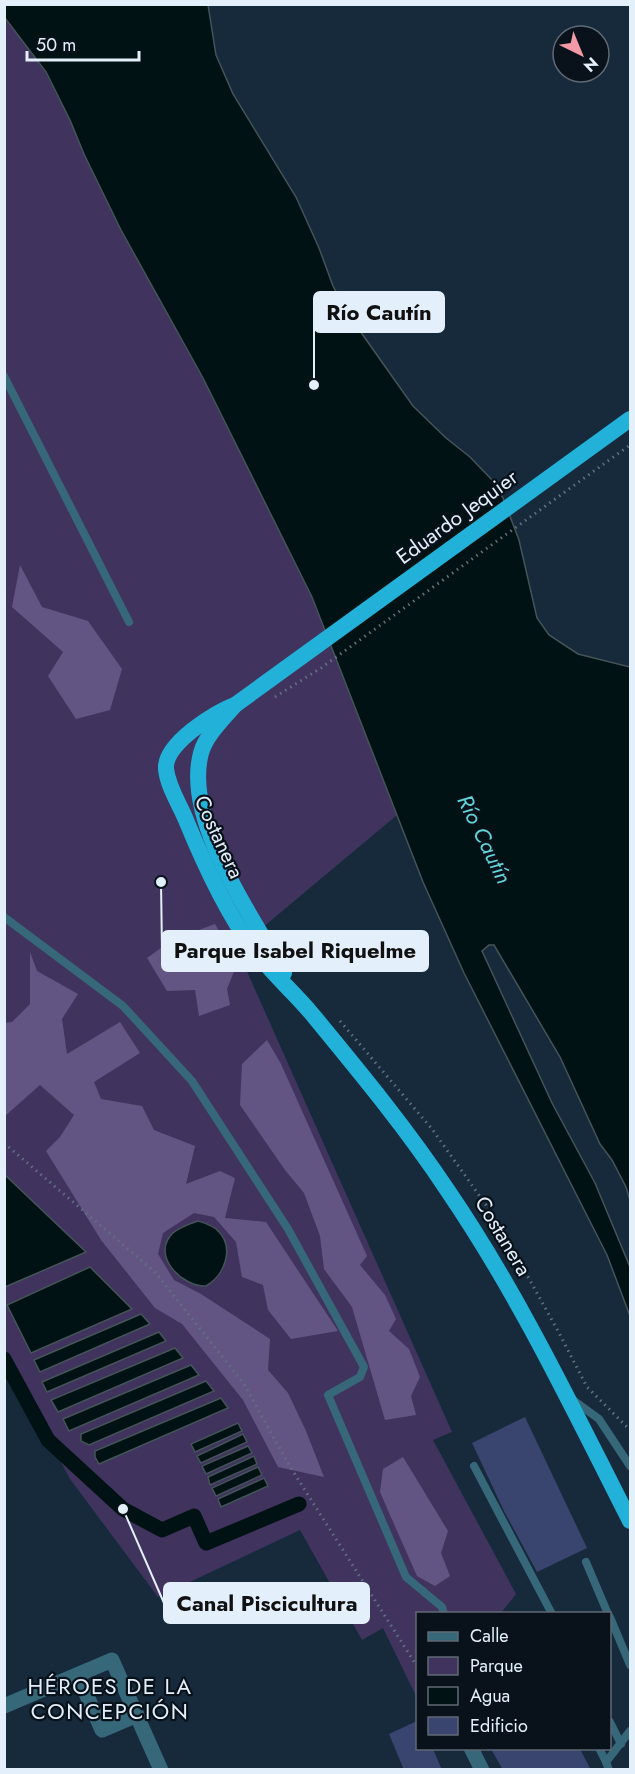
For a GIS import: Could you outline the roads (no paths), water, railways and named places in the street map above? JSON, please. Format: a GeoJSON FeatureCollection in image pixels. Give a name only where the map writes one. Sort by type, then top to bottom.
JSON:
{"type":"FeatureCollection","features":[{"type":"Feature","properties":{"kind":"highway","name":"Eduardo Jequier"},"geometry":{"type":"LineString","coordinates":[[310,650],[630,419]]}},
{"type":"Feature","properties":{"kind":"highway","name":"Costanera"},"geometry":{"type":"LineString","coordinates":[[299,999],[236,889],[211,838],[198,795],[198,767],[201,751],[213,731],[235,705],[310,650]]}},
{"type":"Feature","properties":{"kind":"highway","name":"Costanera"},"geometry":{"type":"LineString","coordinates":[[235,705],[223,709],[181,740],[168,756],[165,768],[171,788],[217,886],[252,947],[299,999],[389,1110],[447,1189],[492,1258],[566,1395],[630,1521]]}},
{"type":"Feature","properties":{"kind":"street"},"geometry":{"type":"LineString","coordinates":[[4,1706],[112,1660],[161,1770]]}},
{"type":"Feature","properties":{"kind":"street"},"geometry":{"type":"LineString","coordinates":[[78,1675],[102,1730],[136,1715]]}},
{"type":"Feature","properties":{"kind":"street"},"geometry":{"type":"LineString","coordinates":[[472,1750],[482,1770]]}},
{"type":"Feature","properties":{"kind":"lane"},"geometry":{"type":"LineString","coordinates":[[4,376],[129,622]]}},
{"type":"Feature","properties":{"kind":"lane"},"geometry":{"type":"LineString","coordinates":[[4,917],[123,1006],[192,1081],[288,1230],[364,1367],[360,1377],[328,1395],[405,1577],[442,1607],[443,1612]]}},
{"type":"Feature","properties":{"kind":"lane"},"geometry":{"type":"LineString","coordinates":[[566,1395],[599,1419],[630,1466]]}},
{"type":"Feature","properties":{"kind":"lane"},"geometry":{"type":"LineString","coordinates":[[474,1466],[551,1612]]}},
{"type":"Feature","properties":{"kind":"lane"},"geometry":{"type":"LineString","coordinates":[[586,1562],[608,1612]]}},
{"type":"Feature","properties":{"kind":"lane"},"geometry":{"type":"LineString","coordinates":[[611,1620],[630,1665]]}},
{"type":"Feature","properties":{"kind":"lane"},"geometry":{"type":"LineString","coordinates":[[611,1726],[621,1744]]}},
{"type":"Feature","properties":{"kind":"lane"},"geometry":{"type":"LineString","coordinates":[[608,1766],[630,1731]]}},
{"type":"Feature","properties":{"kind":"lane"},"geometry":{"type":"LineString","coordinates":[[600,1750],[608,1766]]}},
{"type":"Feature","properties":{"kind":"water"},"geometry":{"type":"Polygon","coordinates":[[[5,5],[208,5],[216,55],[233,94],[296,197],[333,286],[348,314],[413,406],[446,438],[470,457],[493,481],[503,498],[519,540],[537,618],[549,635],[578,654],[630,667],[630,1200],[612,1160],[600,1144],[560,1057],[494,945],[489,945],[482,951],[552,1103],[595,1183],[630,1267],[630,1316],[607,1255],[464,973],[423,882],[312,597],[203,378],[121,230],[46,72],[5,18],[5,5]]]}},
{"type":"Feature","properties":{"kind":"water"},"geometry":{"type":"Polygon","coordinates":[[[5,1175],[86,1252],[5,1287],[5,1175]]]}},
{"type":"Feature","properties":{"kind":"water"},"geometry":{"type":"Polygon","coordinates":[[[198,1221],[216,1229],[226,1244],[227,1252],[223,1268],[206,1286],[187,1281],[179,1275],[167,1260],[165,1251],[167,1242],[173,1233],[198,1221]]]}},
{"type":"Feature","properties":{"kind":"water"},"geometry":{"type":"Polygon","coordinates":[[[90,1267],[132,1309],[31,1353],[7,1305],[90,1267]]]}},
{"type":"Feature","properties":{"kind":"water"},"geometry":{"type":"Polygon","coordinates":[[[141,1314],[150,1324],[40,1372],[34,1360],[141,1314]]]}},
{"type":"Feature","properties":{"kind":"water"},"geometry":{"type":"Polygon","coordinates":[[[159,1332],[166,1341],[47,1392],[42,1382],[159,1332]]]}},
{"type":"Feature","properties":{"kind":"water"},"geometry":{"type":"Polygon","coordinates":[[[175,1348],[183,1358],[58,1412],[51,1400],[175,1348]]]}},
{"type":"Feature","properties":{"kind":"water"},"geometry":{"type":"Polygon","coordinates":[[[191,1365],[199,1375],[69,1431],[63,1419],[191,1365]]]}},
{"type":"Feature","properties":{"kind":"water"},"geometry":{"type":"Polygon","coordinates":[[[206,1381],[214,1391],[89,1445],[81,1441],[81,1434],[206,1381]]]}},
{"type":"Feature","properties":{"kind":"water"},"geometry":{"type":"Polygon","coordinates":[[[221,1398],[228,1408],[99,1464],[95,1457],[95,1451],[221,1398]]]}},
{"type":"Feature","properties":{"kind":"water"},"geometry":{"type":"Polygon","coordinates":[[[238,1423],[242,1431],[195,1452],[191,1444],[238,1423]]]}},
{"type":"Feature","properties":{"kind":"water"},"geometry":{"type":"Polygon","coordinates":[[[243,1434],[247,1442],[201,1463],[197,1456],[243,1434]]]}},
{"type":"Feature","properties":{"kind":"water"},"geometry":{"type":"Polygon","coordinates":[[[248,1446],[252,1453],[206,1474],[202,1466],[248,1446]]]}},
{"type":"Feature","properties":{"kind":"water"},"geometry":{"type":"Polygon","coordinates":[[[254,1456],[257,1464],[210,1485],[208,1477],[254,1456]]]}},
{"type":"Feature","properties":{"kind":"water"},"geometry":{"type":"Polygon","coordinates":[[[258,1467],[262,1475],[216,1496],[212,1488],[258,1467]]]}},
{"type":"Feature","properties":{"kind":"water"},"geometry":{"type":"Polygon","coordinates":[[[264,1478],[268,1486],[221,1507],[218,1499],[264,1478]]]}},
{"type":"Feature","properties":{"kind":"waterway"},"geometry":{"type":"LineString","coordinates":[[4,1359],[48,1440],[123,1509],[162,1530],[194,1516],[206,1543],[299,1504]]}},
{"type":"Feature","properties":{"kind":"place","name":"Río Cautín"},"geometry":{"type":"Point","coordinates":[314,385]}},
{"type":"Feature","properties":{"kind":"place","name":"Parque Isabel Riquelme"},"geometry":{"type":"Point","coordinates":[161,882]}},
{"type":"Feature","properties":{"kind":"place","name":"Canal Piscicultura"},"geometry":{"type":"Point","coordinates":[123,1509]}},
{"type":"Feature","properties":{"kind":"district","name":"HÉROES DE LA CONCEPCIÓN"},"geometry":{"type":"Point","coordinates":[110,1698]}}]}
